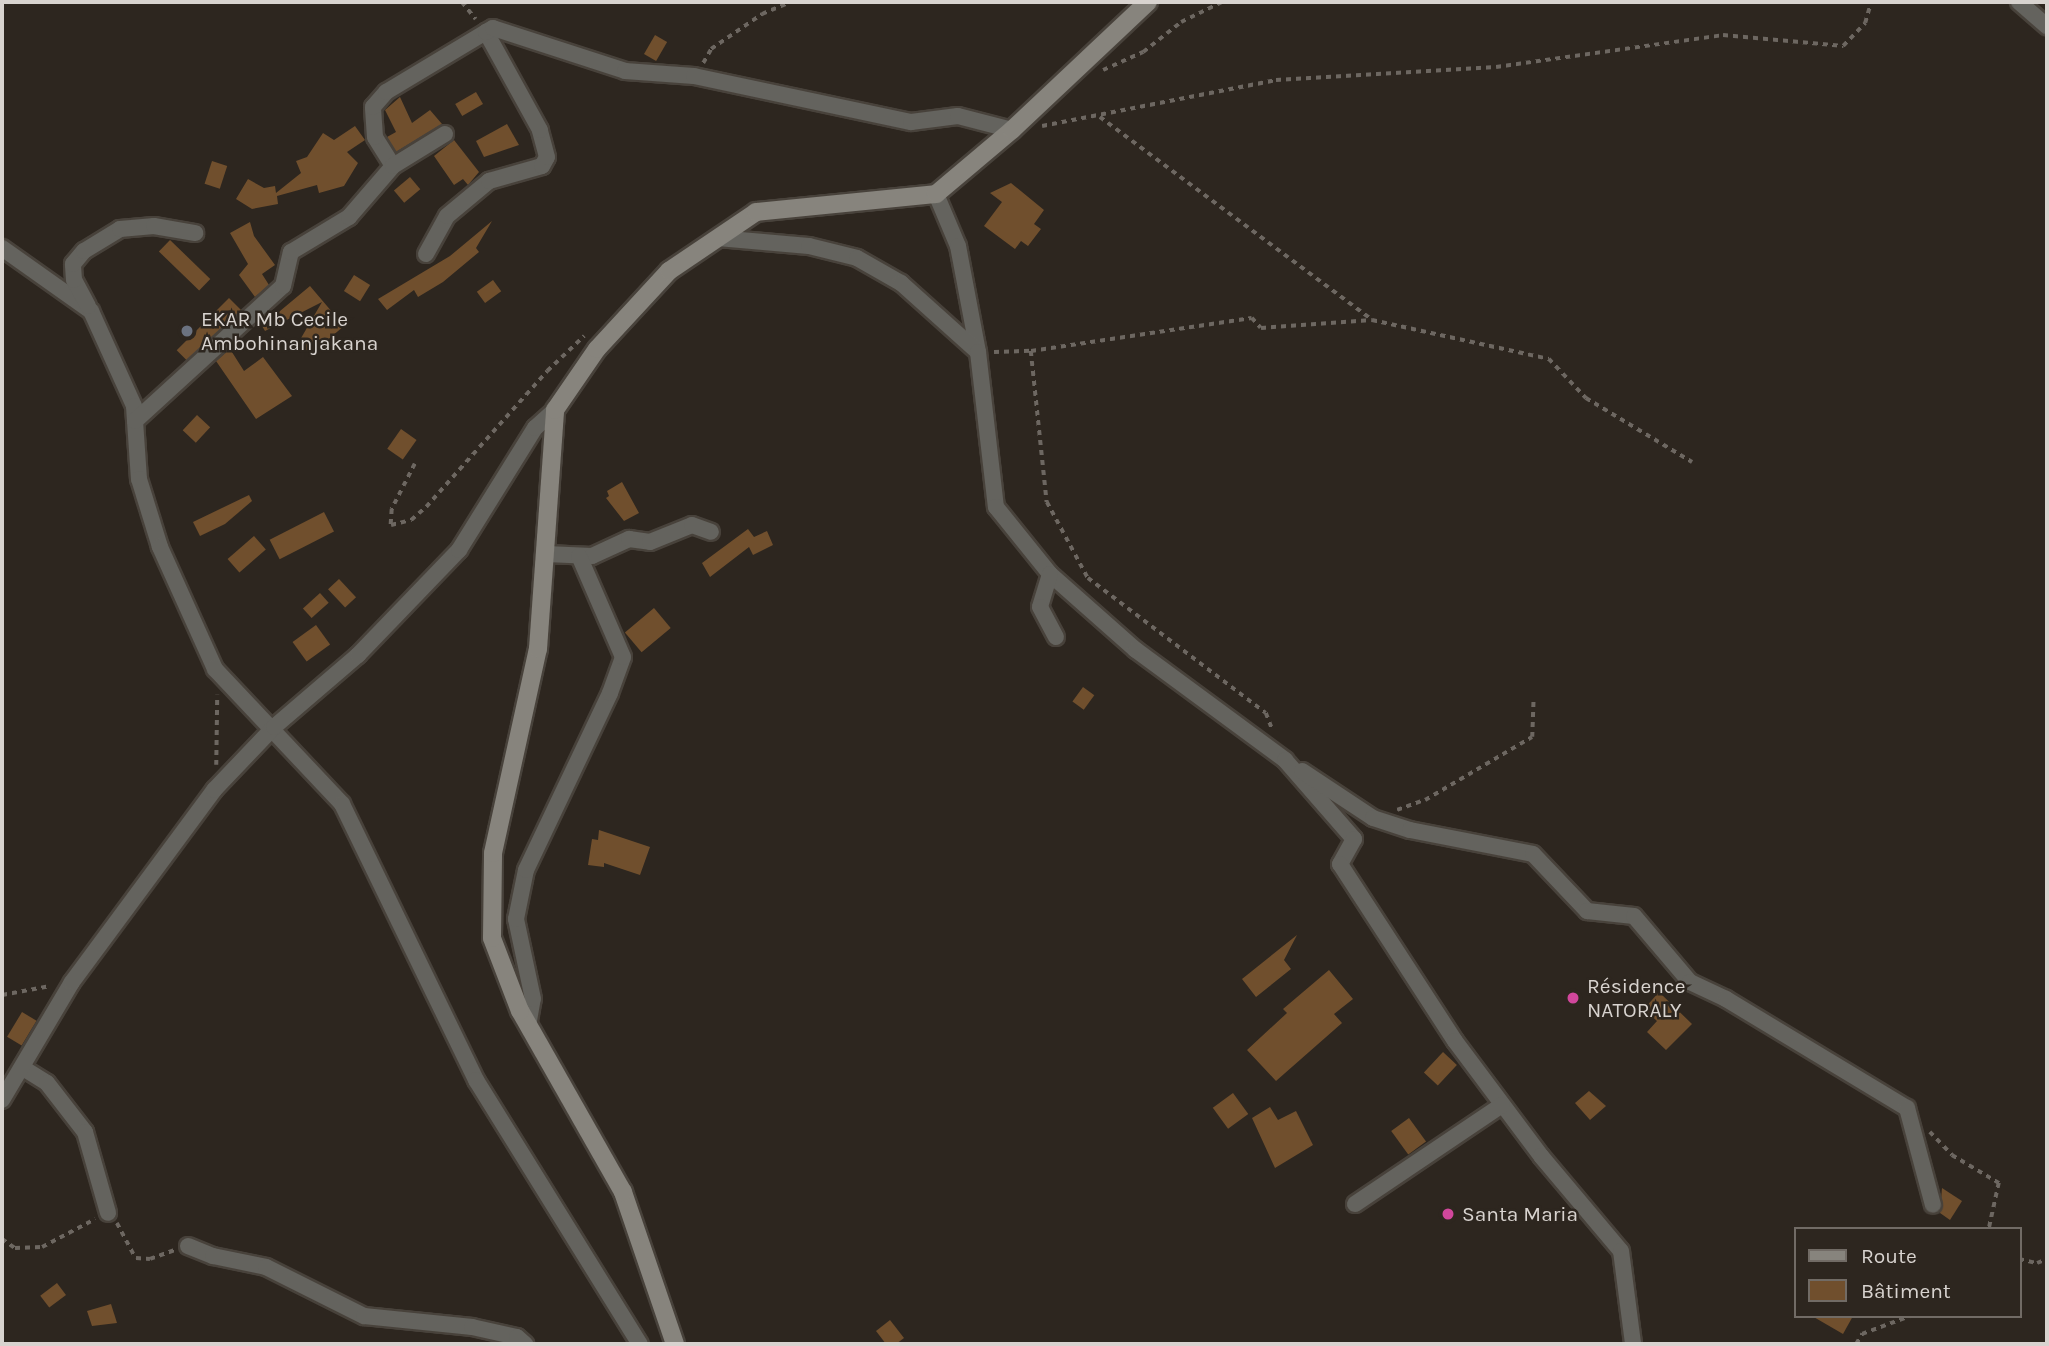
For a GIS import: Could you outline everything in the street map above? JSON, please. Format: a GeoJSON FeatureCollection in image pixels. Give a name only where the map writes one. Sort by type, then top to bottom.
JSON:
{"type":"FeatureCollection","features":[{"type":"Feature","properties":{"kind":"street"},"geometry":{"type":"LineString","coordinates":[[2,1100],[72,982],[214,790],[274,727],[358,655],[459,551],[536,428],[555,410],[597,349],[669,271],[756,212],[936,194],[1012,130],[1148,2]]}},
{"type":"Feature","properties":{"kind":"street"},"geometry":{"type":"LineString","coordinates":[[2019,2],[2047,26]]}},
{"type":"Feature","properties":{"kind":"street"},"geometry":{"type":"LineString","coordinates":[[393,166],[374,137],[373,107],[386,92],[493,28],[528,37],[625,71],[694,76],[911,122],[958,116],[1012,130]]}},
{"type":"Feature","properties":{"kind":"street"},"geometry":{"type":"LineString","coordinates":[[426,254],[447,216],[489,181],[542,166],[547,157],[540,130],[486,32]]}},
{"type":"Feature","properties":{"kind":"street"},"geometry":{"type":"LineString","coordinates":[[135,421],[283,286],[291,252],[349,217],[393,166],[445,134]]}},
{"type":"Feature","properties":{"kind":"street"},"geometry":{"type":"LineString","coordinates":[[936,194],[958,246],[978,352],[996,507],[1050,574],[1136,650],[1285,760],[1373,818],[1410,830],[1533,854],[1587,911],[1634,916],[1690,982],[1761,1019],[1907,1108],[1933,1205]]}},
{"type":"Feature","properties":{"kind":"street"},"geometry":{"type":"LineString","coordinates":[[195,233],[155,226],[120,229],[84,251],[73,264],[74,280],[134,406],[139,479],[160,547],[215,669],[274,727],[342,804],[476,1080],[640,1344]]}},
{"type":"Feature","properties":{"kind":"street"},"geometry":{"type":"LineString","coordinates":[[718,238],[809,246],[857,258],[901,283],[978,352]]}},
{"type":"Feature","properties":{"kind":"street"},"geometry":{"type":"LineString","coordinates":[[2,248],[91,311]]}},
{"type":"Feature","properties":{"kind":"street"},"geometry":{"type":"LineString","coordinates":[[555,410],[538,649],[493,853],[492,938],[528,1026],[623,1192],[675,1344]]}},
{"type":"Feature","properties":{"kind":"street"},"geometry":{"type":"LineString","coordinates":[[546,554],[592,556],[629,539],[650,542],[692,525],[711,532]]}},
{"type":"Feature","properties":{"kind":"street"},"geometry":{"type":"LineString","coordinates":[[528,1026],[533,999],[516,919],[526,870],[610,693],[623,657],[579,556]]}},
{"type":"Feature","properties":{"kind":"street"},"geometry":{"type":"LineString","coordinates":[[1050,574],[1040,607],[1056,637]]}},
{"type":"Feature","properties":{"kind":"street"},"geometry":{"type":"LineString","coordinates":[[1285,760],[1354,839],[1340,864],[1455,1041],[1502,1105],[1620,1251],[1633,1344]]}},
{"type":"Feature","properties":{"kind":"street"},"geometry":{"type":"LineString","coordinates":[[23,1068],[47,1083],[85,1132],[108,1213]]}},
{"type":"Feature","properties":{"kind":"street"},"geometry":{"type":"LineString","coordinates":[[1355,1204],[1502,1105]]}},
{"type":"Feature","properties":{"kind":"street"},"geometry":{"type":"LineString","coordinates":[[188,1246],[213,1256],[265,1267],[364,1316],[472,1327],[517,1337],[524,1344]]}},
{"type":"Feature","properties":{"kind":"path"},"geometry":{"type":"LineString","coordinates":[[462,2],[486,32]]}},
{"type":"Feature","properties":{"kind":"path"},"geometry":{"type":"LineString","coordinates":[[694,76],[711,50],[762,14],[786,4],[781,2]]}},
{"type":"Feature","properties":{"kind":"path"},"geometry":{"type":"LineString","coordinates":[[1096,73],[1143,52],[1181,22],[1222,2]]}},
{"type":"Feature","properties":{"kind":"path"},"geometry":{"type":"LineString","coordinates":[[1012,130],[1100,117],[1168,98],[1276,80],[1496,67],[1723,35],[1843,46],[1865,23],[1871,2]]}},
{"type":"Feature","properties":{"kind":"path"},"geometry":{"type":"LineString","coordinates":[[1100,117],[1372,320]]}},
{"type":"Feature","properties":{"kind":"path"},"geometry":{"type":"LineString","coordinates":[[978,352],[1031,351],[1252,318],[1261,328],[1372,320],[1549,359],[1586,397],[1692,462]]}},
{"type":"Feature","properties":{"kind":"path"},"geometry":{"type":"LineString","coordinates":[[415,464],[392,509],[391,525],[411,520],[426,507],[547,371],[585,335]]}},
{"type":"Feature","properties":{"kind":"path"},"geometry":{"type":"LineString","coordinates":[[1031,351],[1047,502],[1088,578],[1266,713],[1285,760]]}},
{"type":"Feature","properties":{"kind":"path"},"geometry":{"type":"LineString","coordinates":[[214,790],[219,720],[215,669]]}},
{"type":"Feature","properties":{"kind":"path"},"geometry":{"type":"LineString","coordinates":[[1373,818],[1425,800],[1532,737],[1533,700]]}},
{"type":"Feature","properties":{"kind":"path"},"geometry":{"type":"LineString","coordinates":[[2,995],[72,982]]}},
{"type":"Feature","properties":{"kind":"path"},"geometry":{"type":"LineString","coordinates":[[1907,1108],[1952,1154],[1998,1183],[1989,1227]]}},
{"type":"Feature","properties":{"kind":"path"},"geometry":{"type":"LineString","coordinates":[[2,1239],[15,1248],[42,1247],[108,1213],[136,1258],[150,1259],[188,1246]]}},
{"type":"Feature","properties":{"kind":"path"},"geometry":{"type":"LineString","coordinates":[[2021,1259],[2037,1263],[2047,1259]]}},
{"type":"Feature","properties":{"kind":"path"},"geometry":{"type":"LineString","coordinates":[[1856,1344],[1862,1334],[1905,1318]]}},
{"type":"Feature","properties":{"kind":"building"},"geometry":{"type":"Polygon","coordinates":[[[655,35],[667,42],[656,61],[644,54],[655,35]]]}},
{"type":"Feature","properties":{"kind":"building"},"geometry":{"type":"Polygon","coordinates":[[[476,92],[483,104],[462,116],[455,104],[476,92]]]}},
{"type":"Feature","properties":{"kind":"building"},"geometry":{"type":"Polygon","coordinates":[[[400,97],[412,123],[430,110],[442,124],[396,152],[387,137],[396,132],[385,110],[400,97]]]}},
{"type":"Feature","properties":{"kind":"building"},"geometry":{"type":"Polygon","coordinates":[[[507,124],[519,145],[484,157],[476,141],[507,124]]]}},
{"type":"Feature","properties":{"kind":"building"},"geometry":{"type":"Polygon","coordinates":[[[355,126],[365,140],[347,152],[358,163],[344,186],[319,193],[317,185],[277,196],[278,204],[252,209],[236,199],[248,179],[264,188],[275,186],[276,193],[301,173],[296,161],[307,157],[323,133],[334,140],[355,126]]]}},
{"type":"Feature","properties":{"kind":"building"},"geometry":{"type":"Polygon","coordinates":[[[454,140],[479,172],[468,185],[463,179],[454,185],[434,156],[454,140]]]}},
{"type":"Feature","properties":{"kind":"building"},"geometry":{"type":"Polygon","coordinates":[[[212,161],[227,166],[220,189],[205,184],[212,161]]]}},
{"type":"Feature","properties":{"kind":"building"},"geometry":{"type":"Polygon","coordinates":[[[410,177],[420,189],[404,203],[394,190],[410,177]]]}},
{"type":"Feature","properties":{"kind":"building"},"geometry":{"type":"Polygon","coordinates":[[[1011,183],[1044,210],[1034,224],[1041,229],[1028,246],[1021,241],[1015,249],[984,226],[1002,202],[990,193],[1011,183]]]}},
{"type":"Feature","properties":{"kind":"building"},"geometry":{"type":"Polygon","coordinates":[[[492,221],[476,248],[479,252],[443,282],[418,297],[414,290],[387,310],[378,299],[450,256],[492,221]]]}},
{"type":"Feature","properties":{"kind":"building"},"geometry":{"type":"Polygon","coordinates":[[[250,222],[254,236],[275,265],[262,274],[269,285],[255,297],[239,275],[248,264],[230,233],[250,222]]]}},
{"type":"Feature","properties":{"kind":"building"},"geometry":{"type":"Polygon","coordinates":[[[170,240],[210,279],[199,290],[159,252],[170,240]]]}},
{"type":"Feature","properties":{"kind":"building"},"geometry":{"type":"Polygon","coordinates":[[[354,275],[370,285],[360,301],[344,291],[354,275]]]}},
{"type":"Feature","properties":{"kind":"building"},"geometry":{"type":"Polygon","coordinates":[[[493,280],[501,291],[485,303],[477,292],[493,280]]]}},
{"type":"Feature","properties":{"kind":"building"},"geometry":{"type":"Polygon","coordinates":[[[310,286],[344,326],[312,353],[297,345],[322,302],[265,331],[262,326],[310,286]]]}},
{"type":"Feature","properties":{"kind":"building"},"geometry":{"type":"Polygon","coordinates":[[[229,298],[241,310],[189,362],[177,350],[229,298]]]}},
{"type":"Feature","properties":{"kind":"building"},"geometry":{"type":"Polygon","coordinates":[[[230,349],[244,371],[263,357],[292,396],[256,419],[216,361],[230,349]]]}},
{"type":"Feature","properties":{"kind":"building"},"geometry":{"type":"Polygon","coordinates":[[[197,415],[210,427],[196,443],[183,430],[197,415]]]}},
{"type":"Feature","properties":{"kind":"building"},"geometry":{"type":"Polygon","coordinates":[[[401,429],[417,440],[403,460],[387,449],[401,429]]]}},
{"type":"Feature","properties":{"kind":"building"},"geometry":{"type":"Polygon","coordinates":[[[622,482],[639,513],[624,521],[606,498],[609,496],[607,491],[622,482]]]}},
{"type":"Feature","properties":{"kind":"building"},"geometry":{"type":"Polygon","coordinates":[[[249,495],[252,501],[225,524],[200,536],[193,522],[249,495]]]}},
{"type":"Feature","properties":{"kind":"building"},"geometry":{"type":"Polygon","coordinates":[[[324,512],[334,532],[280,559],[270,540],[324,512]]]}},
{"type":"Feature","properties":{"kind":"building"},"geometry":{"type":"Polygon","coordinates":[[[748,529],[754,537],[767,531],[773,545],[753,555],[749,547],[710,577],[702,563],[748,529]]]}},
{"type":"Feature","properties":{"kind":"building"},"geometry":{"type":"Polygon","coordinates":[[[254,536],[266,550],[239,573],[228,559],[254,536]]]}},
{"type":"Feature","properties":{"kind":"building"},"geometry":{"type":"Polygon","coordinates":[[[339,579],[356,597],[345,608],[328,589],[339,579]]]}},
{"type":"Feature","properties":{"kind":"building"},"geometry":{"type":"Polygon","coordinates":[[[320,593],[329,603],[312,618],[303,608],[320,593]]]}},
{"type":"Feature","properties":{"kind":"building"},"geometry":{"type":"Polygon","coordinates":[[[654,608],[671,628],[642,652],[625,632],[654,608]]]}},
{"type":"Feature","properties":{"kind":"building"},"geometry":{"type":"Polygon","coordinates":[[[316,625],[330,644],[307,661],[293,642],[316,625]]]}},
{"type":"Feature","properties":{"kind":"building"},"geometry":{"type":"Polygon","coordinates":[[[1083,687],[1094,695],[1084,710],[1072,702],[1083,687]]]}},
{"type":"Feature","properties":{"kind":"building"},"geometry":{"type":"Polygon","coordinates":[[[599,830],[650,847],[640,875],[604,863],[604,867],[588,865],[592,839],[598,840],[599,830]]]}},
{"type":"Feature","properties":{"kind":"building"},"geometry":{"type":"Polygon","coordinates":[[[1297,935],[1284,960],[1291,969],[1256,997],[1242,979],[1297,935]]]}},
{"type":"Feature","properties":{"kind":"building"},"geometry":{"type":"Polygon","coordinates":[[[1329,970],[1353,999],[1334,1014],[1342,1023],[1276,1081],[1247,1050],[1287,1013],[1283,1009],[1329,970]]]}},
{"type":"Feature","properties":{"kind":"building"},"geometry":{"type":"Polygon","coordinates":[[[1659,992],[1692,1024],[1666,1050],[1647,1032],[1657,1021],[1644,1009],[1659,992]]]}},
{"type":"Feature","properties":{"kind":"building"},"geometry":{"type":"Polygon","coordinates":[[[22,1012],[37,1021],[22,1046],[7,1037],[22,1012]]]}},
{"type":"Feature","properties":{"kind":"building"},"geometry":{"type":"Polygon","coordinates":[[[1443,1052],[1457,1065],[1438,1085],[1424,1072],[1443,1052]]]}},
{"type":"Feature","properties":{"kind":"building"},"geometry":{"type":"Polygon","coordinates":[[[1589,1091],[1606,1106],[1590,1120],[1575,1103],[1589,1091]]]}},
{"type":"Feature","properties":{"kind":"building"},"geometry":{"type":"Polygon","coordinates":[[[1233,1093],[1248,1114],[1228,1129],[1213,1108],[1233,1093]]]}},
{"type":"Feature","properties":{"kind":"building"},"geometry":{"type":"Polygon","coordinates":[[[1270,1107],[1278,1120],[1296,1111],[1313,1145],[1275,1168],[1252,1118],[1270,1107]]]}},
{"type":"Feature","properties":{"kind":"building"},"geometry":{"type":"Polygon","coordinates":[[[1409,1118],[1426,1141],[1408,1154],[1391,1131],[1409,1118]]]}},
{"type":"Feature","properties":{"kind":"building"},"geometry":{"type":"Polygon","coordinates":[[[1942,1188],[1962,1201],[1950,1220],[1940,1213],[1942,1188]]]}},
{"type":"Feature","properties":{"kind":"building"},"geometry":{"type":"Polygon","coordinates":[[[57,1283],[66,1295],[49,1308],[40,1296],[57,1283]]]}},
{"type":"Feature","properties":{"kind":"building"},"geometry":{"type":"Polygon","coordinates":[[[111,1304],[117,1323],[92,1326],[87,1311],[111,1304]]]}},
{"type":"Feature","properties":{"kind":"building"},"geometry":{"type":"Polygon","coordinates":[[[1815,1318],[1852,1318],[1843,1334],[1815,1318]]]}},
{"type":"Feature","properties":{"kind":"building"},"geometry":{"type":"Polygon","coordinates":[[[890,1320],[904,1338],[896,1344],[886,1344],[876,1331],[890,1320]]]}},
{"type":"Feature","properties":{"kind":"place","name":"EKAR Mb Cecile Ambohinanjakana"},"geometry":{"type":"Point","coordinates":[187,331]}},
{"type":"Feature","properties":{"kind":"place","name":"Résidence NATORALY"},"geometry":{"type":"Point","coordinates":[1573,998]}},
{"type":"Feature","properties":{"kind":"place","name":"Santa Maria"},"geometry":{"type":"Point","coordinates":[1448,1214]}}]}
